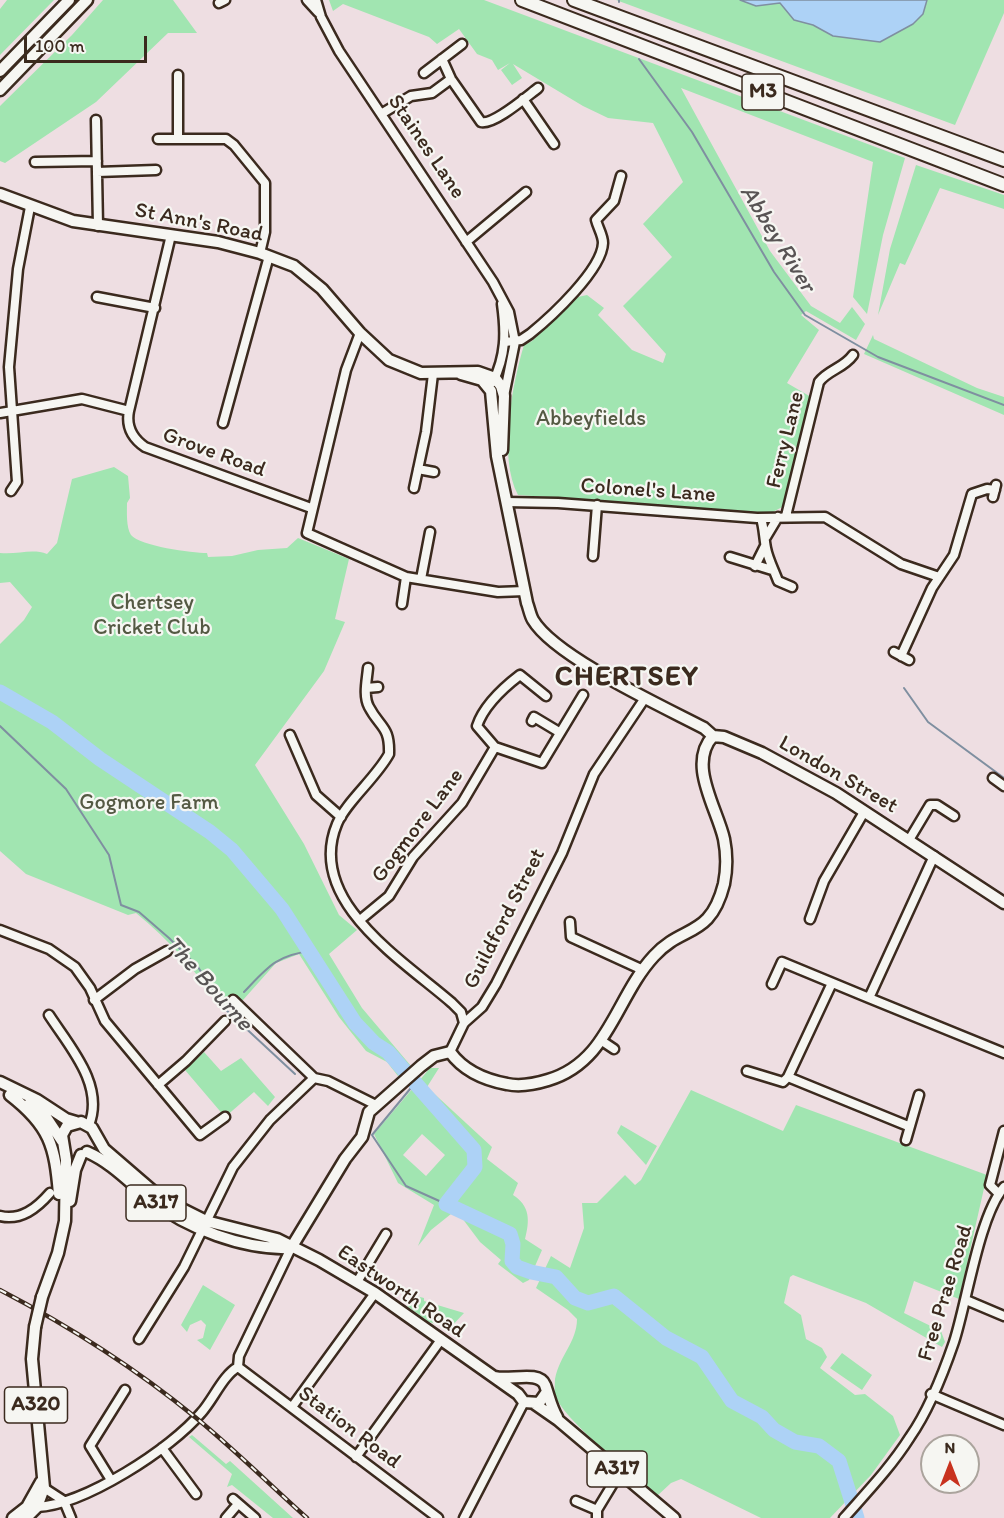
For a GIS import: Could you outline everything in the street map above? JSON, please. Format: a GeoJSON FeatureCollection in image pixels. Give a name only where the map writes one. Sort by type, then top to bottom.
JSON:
{"type":"FeatureCollection","features":[{"type":"Feature","properties":{"kind":"highway","name":"M3"},"geometry":{"type":"LineString","coordinates":[[522,0],[1004,185]]}},
{"type":"Feature","properties":{"kind":"highway","name":"M3"},"geometry":{"type":"LineString","coordinates":[[574,0],[1004,160]]}},
{"type":"Feature","properties":{"kind":"main road"},"geometry":{"type":"LineString","coordinates":[[0,71],[69,0]]}},
{"type":"Feature","properties":{"kind":"main road"},"geometry":{"type":"LineString","coordinates":[[0,90],[87,0]]}},
{"type":"Feature","properties":{"kind":"main road","name":"St Ann's Road"},"geometry":{"type":"LineString","coordinates":[[0,194],[30,207],[98,226],[171,235],[264,254],[294,267],[313,280],[360,333],[389,360],[412,370],[433,374],[461,375],[482,380],[491,391]]}},
{"type":"Feature","properties":{"kind":"main road","name":"St Ann's Road"},"geometry":{"type":"LineString","coordinates":[[461,375],[478,372],[495,378]]}},
{"type":"Feature","properties":{"kind":"main road","name":"Staines Lane"},"geometry":{"type":"LineString","coordinates":[[495,378],[504,396],[501,470]]}},
{"type":"Feature","properties":{"kind":"main road","name":"Staines Lane"},"geometry":{"type":"LineString","coordinates":[[491,391],[501,470]]}},
{"type":"Feature","properties":{"kind":"main road","name":"London Street"},"geometry":{"type":"LineString","coordinates":[[501,470],[533,621],[553,642],[594,669],[704,728],[713,736],[724,737],[762,753],[864,812],[1004,903]]}},
{"type":"Feature","properties":{"kind":"main road"},"geometry":{"type":"LineString","coordinates":[[291,1248],[345,1158],[362,1137],[369,1113],[421,1066],[434,1056],[450,1052],[455,1060],[481,1077],[514,1086],[529,1085],[559,1077],[574,1069],[593,1053],[643,970],[662,949],[699,927],[709,918],[720,898],[727,869],[726,849],[705,781],[705,765],[709,759],[713,736]]}},
{"type":"Feature","properties":{"kind":"main road"},"geometry":{"type":"LineString","coordinates":[[0,1082],[37,1100],[66,1119],[89,1125],[95,1136]]}},
{"type":"Feature","properties":{"kind":"main road","name":"A320"},"geometry":{"type":"LineString","coordinates":[[5,1093],[44,1114],[63,1144],[65,1221]]}},
{"type":"Feature","properties":{"kind":"main road","name":"A320"},"geometry":{"type":"LineString","coordinates":[[5,1093],[43,1125],[53,1146],[59,1200],[65,1221]]}},
{"type":"Feature","properties":{"kind":"main road"},"geometry":{"type":"LineString","coordinates":[[76,1122],[64,1130],[63,1144],[72,1153],[84,1154]]}},
{"type":"Feature","properties":{"kind":"main road","name":"A317"},"geometry":{"type":"LineString","coordinates":[[95,1136],[104,1149],[162,1199],[204,1226]]}},
{"type":"Feature","properties":{"kind":"main road","name":"A320"},"geometry":{"type":"LineString","coordinates":[[43,1485],[32,1359],[35,1327],[42,1297],[58,1253],[84,1154],[94,1145],[95,1136]]}},
{"type":"Feature","properties":{"kind":"main road","name":"A317"},"geometry":{"type":"LineString","coordinates":[[84,1154],[105,1160],[158,1205],[204,1226],[274,1249],[291,1248]]}},
{"type":"Feature","properties":{"kind":"main road","name":"Eastworth Road"},"geometry":{"type":"LineString","coordinates":[[291,1248],[375,1293],[486,1374],[558,1420],[674,1518]]}},
{"type":"Feature","properties":{"kind":"main road","name":"Eastworth Road"},"geometry":{"type":"LineString","coordinates":[[486,1374],[505,1379],[524,1379]]}},
{"type":"Feature","properties":{"kind":"main road","name":"A317"},"geometry":{"type":"LineString","coordinates":[[524,1379],[531,1376],[540,1379],[545,1386],[546,1393]]}},
{"type":"Feature","properties":{"kind":"main road"},"geometry":{"type":"LineString","coordinates":[[524,1379],[519,1385],[525,1400],[542,1400],[546,1393]]}},
{"type":"Feature","properties":{"kind":"main road","name":"Eastworth Road"},"geometry":{"type":"LineString","coordinates":[[546,1393],[558,1420]]}},
{"type":"Feature","properties":{"kind":"main road"},"geometry":{"type":"LineString","coordinates":[[13,1518],[30,1511],[43,1485]]}},
{"type":"Feature","properties":{"kind":"street","name":"Staines Lane"},"geometry":{"type":"LineString","coordinates":[[307,0],[320,14]]}},
{"type":"Feature","properties":{"kind":"street","name":"Staines Lane"},"geometry":{"type":"LineString","coordinates":[[316,0],[320,14],[339,51],[502,300],[510,342],[504,396]]}},
{"type":"Feature","properties":{"kind":"street"},"geometry":{"type":"LineString","coordinates":[[424,73],[462,44]]}},
{"type":"Feature","properties":{"kind":"street"},"geometry":{"type":"LineString","coordinates":[[442,59],[451,79],[480,122],[486,123],[495,119],[538,88]]}},
{"type":"Feature","properties":{"kind":"street"},"geometry":{"type":"LineString","coordinates":[[178,75],[178,139]]}},
{"type":"Feature","properties":{"kind":"street"},"geometry":{"type":"LineString","coordinates":[[381,114],[411,96],[432,93],[451,79]]}},
{"type":"Feature","properties":{"kind":"street"},"geometry":{"type":"LineString","coordinates":[[523,99],[554,144]]}},
{"type":"Feature","properties":{"kind":"street"},"geometry":{"type":"LineString","coordinates":[[96,120],[98,226]]}},
{"type":"Feature","properties":{"kind":"street"},"geometry":{"type":"LineString","coordinates":[[158,139],[229,140],[265,183],[264,254],[224,423]]}},
{"type":"Feature","properties":{"kind":"street"},"geometry":{"type":"LineString","coordinates":[[35,162],[97,161]]}},
{"type":"Feature","properties":{"kind":"street"},"geometry":{"type":"LineString","coordinates":[[97,172],[156,170]]}},
{"type":"Feature","properties":{"kind":"street"},"geometry":{"type":"LineString","coordinates":[[510,342],[521,340],[542,324],[573,294],[588,274],[602,247],[602,236],[596,220],[614,201],[621,176]]}},
{"type":"Feature","properties":{"kind":"street"},"geometry":{"type":"LineString","coordinates":[[466,242],[526,192]]}},
{"type":"Feature","properties":{"kind":"street"},"geometry":{"type":"LineString","coordinates":[[11,491],[17,482],[9,367],[12,316],[30,207]]}},
{"type":"Feature","properties":{"kind":"street","name":"Grove Road"},"geometry":{"type":"LineString","coordinates":[[171,235],[129,411],[129,426],[135,440],[145,447],[311,508]]}},
{"type":"Feature","properties":{"kind":"street"},"geometry":{"type":"LineString","coordinates":[[97,297],[155,308]]}},
{"type":"Feature","properties":{"kind":"street"},"geometry":{"type":"LineString","coordinates":[[360,333],[346,370],[311,508],[307,533],[318,540],[406,577],[498,592],[525,591]]}},
{"type":"Feature","properties":{"kind":"street","name":"Staines Lane"},"geometry":{"type":"LineString","coordinates":[[491,391],[510,342]]}},
{"type":"Feature","properties":{"kind":"street","name":"Ferry Lane"},"geometry":{"type":"LineString","coordinates":[[755,566],[782,516],[819,382],[825,374],[844,366],[854,355]]}},
{"type":"Feature","properties":{"kind":"street"},"geometry":{"type":"LineString","coordinates":[[414,488],[433,374]]}},
{"type":"Feature","properties":{"kind":"street"},"geometry":{"type":"LineString","coordinates":[[0,413],[11,413],[82,399],[129,411]]}},
{"type":"Feature","properties":{"kind":"street"},"geometry":{"type":"LineString","coordinates":[[418,469],[434,472]]}},
{"type":"Feature","properties":{"kind":"street"},"geometry":{"type":"LineString","coordinates":[[901,656],[939,577],[954,555],[972,494],[987,489],[994,491]]}},
{"type":"Feature","properties":{"kind":"street","name":"Colonel's Lane"},"geometry":{"type":"LineString","coordinates":[[507,502],[597,505],[761,518],[815,515],[831,518],[901,564],[939,577]]}},
{"type":"Feature","properties":{"kind":"street"},"geometry":{"type":"LineString","coordinates":[[593,556],[597,505]]}},
{"type":"Feature","properties":{"kind":"street"},"geometry":{"type":"LineString","coordinates":[[761,518],[772,570],[778,581],[792,586]]}},
{"type":"Feature","properties":{"kind":"street"},"geometry":{"type":"LineString","coordinates":[[421,579],[430,532]]}},
{"type":"Feature","properties":{"kind":"street"},"geometry":{"type":"LineString","coordinates":[[730,557],[772,570]]}},
{"type":"Feature","properties":{"kind":"street"},"geometry":{"type":"LineString","coordinates":[[402,604],[406,577]]}},
{"type":"Feature","properties":{"kind":"street"},"geometry":{"type":"LineString","coordinates":[[368,668],[366,688],[369,709],[387,730],[389,754],[337,822],[331,849],[334,879],[360,920],[389,952],[452,1003],[461,1012],[464,1023]]}},
{"type":"Feature","properties":{"kind":"street"},"geometry":{"type":"LineString","coordinates":[[546,696],[520,675],[498,694],[480,717],[477,729],[495,747],[542,764],[583,695]]}},
{"type":"Feature","properties":{"kind":"street"},"geometry":{"type":"LineString","coordinates":[[366,688],[378,687]]}},
{"type":"Feature","properties":{"kind":"street","name":"Guildford Street"},"geometry":{"type":"LineString","coordinates":[[450,1052],[464,1023],[482,1007],[496,984],[562,852],[594,774],[645,698]]}},
{"type":"Feature","properties":{"kind":"street"},"geometry":{"type":"LineString","coordinates":[[532,721],[534,717],[559,732]]}},
{"type":"Feature","properties":{"kind":"street"},"geometry":{"type":"LineString","coordinates":[[290,735],[316,795],[341,817]]}},
{"type":"Feature","properties":{"kind":"street","name":"Gogmore Lane"},"geometry":{"type":"LineString","coordinates":[[360,920],[389,896],[413,857],[462,804],[495,747]]}},
{"type":"Feature","properties":{"kind":"street"},"geometry":{"type":"LineString","coordinates":[[287,757],[297,753]]}},
{"type":"Feature","properties":{"kind":"street"},"geometry":{"type":"LineString","coordinates":[[993,778],[1004,786]]}},
{"type":"Feature","properties":{"kind":"street"},"geometry":{"type":"LineString","coordinates":[[909,840],[930,805],[937,805],[954,816]]}},
{"type":"Feature","properties":{"kind":"street"},"geometry":{"type":"LineString","coordinates":[[810,919],[824,881],[864,812]]}},
{"type":"Feature","properties":{"kind":"street"},"geometry":{"type":"LineString","coordinates":[[869,998],[934,856]]}},
{"type":"Feature","properties":{"kind":"street"},"geometry":{"type":"LineString","coordinates":[[570,922],[572,937],[643,970]]}},
{"type":"Feature","properties":{"kind":"street"},"geometry":{"type":"LineString","coordinates":[[0,930],[30,940],[65,958],[83,978],[105,1021],[200,1135],[225,1117]]}},
{"type":"Feature","properties":{"kind":"street"},"geometry":{"type":"LineString","coordinates":[[94,1000],[135,969],[167,951]]}},
{"type":"Feature","properties":{"kind":"street"},"geometry":{"type":"LineString","coordinates":[[772,984],[782,962],[1004,1053]]}},
{"type":"Feature","properties":{"kind":"street"},"geometry":{"type":"LineString","coordinates":[[747,1071],[783,1082],[788,1077],[832,983]]}},
{"type":"Feature","properties":{"kind":"street"},"geometry":{"type":"LineString","coordinates":[[233,1000],[314,1078],[328,1081],[376,1105]]}},
{"type":"Feature","properties":{"kind":"street"},"geometry":{"type":"LineString","coordinates":[[49,1015],[84,1071],[93,1093],[94,1108],[89,1125]]}},
{"type":"Feature","properties":{"kind":"street"},"geometry":{"type":"LineString","coordinates":[[158,1085],[186,1061],[225,1021]]}},
{"type":"Feature","properties":{"kind":"street"},"geometry":{"type":"LineString","coordinates":[[602,1041],[614,1049]]}},
{"type":"Feature","properties":{"kind":"street"},"geometry":{"type":"LineString","coordinates":[[788,1077],[908,1126]]}},
{"type":"Feature","properties":{"kind":"street"},"geometry":{"type":"LineString","coordinates":[[140,1339],[176,1281],[232,1167],[270,1120],[314,1078]]}},
{"type":"Feature","properties":{"kind":"street"},"geometry":{"type":"LineString","coordinates":[[906,1140],[908,1126],[919,1095]]}},
{"type":"Feature","properties":{"kind":"street","name":"Free Prae Road"},"geometry":{"type":"LineString","coordinates":[[844,1518],[912,1435],[954,1341],[989,1210],[1001,1191],[990,1185],[1004,1131]]}},
{"type":"Feature","properties":{"kind":"street"},"geometry":{"type":"LineString","coordinates":[[0,1216],[18,1217],[28,1212],[50,1193]]}},
{"type":"Feature","properties":{"kind":"street"},"geometry":{"type":"LineString","coordinates":[[357,1282],[386,1234]]}},
{"type":"Feature","properties":{"kind":"street"},"geometry":{"type":"LineString","coordinates":[[30,1511],[52,1507],[111,1480],[162,1448],[196,1419],[238,1367],[239,1356],[291,1248]]}},
{"type":"Feature","properties":{"kind":"street"},"geometry":{"type":"LineString","coordinates":[[292,1407],[375,1293]]}},
{"type":"Feature","properties":{"kind":"street"},"geometry":{"type":"LineString","coordinates":[[966,1300],[1004,1316]]}},
{"type":"Feature","properties":{"kind":"street"},"geometry":{"type":"LineString","coordinates":[[356,1457],[440,1341]]}},
{"type":"Feature","properties":{"kind":"street","name":"Station Road"},"geometry":{"type":"LineString","coordinates":[[238,1367],[438,1518]]}},
{"type":"Feature","properties":{"kind":"street"},"geometry":{"type":"LineString","coordinates":[[111,1480],[90,1446],[125,1390]]}},
{"type":"Feature","properties":{"kind":"street"},"geometry":{"type":"LineString","coordinates":[[931,1394],[1004,1425]]}},
{"type":"Feature","properties":{"kind":"street"},"geometry":{"type":"LineString","coordinates":[[464,1518],[525,1400]]}},
{"type":"Feature","properties":{"kind":"street"},"geometry":{"type":"LineString","coordinates":[[162,1448],[196,1494]]}},
{"type":"Feature","properties":{"kind":"street"},"geometry":{"type":"LineString","coordinates":[[576,1501],[597,1514],[620,1472]]}},
{"type":"Feature","properties":{"kind":"street"},"geometry":{"type":"LineString","coordinates":[[43,1485],[64,1501],[71,1518]]}},
{"type":"Feature","properties":{"kind":"street"},"geometry":{"type":"LineString","coordinates":[[226,1518],[235,1502],[255,1518]]}},
{"type":"Feature","properties":{"kind":"green space"},"geometry":{"type":"Polygon","coordinates":[[[7,0],[54,0],[0,55],[0,9],[7,0]]]}},
{"type":"Feature","properties":{"kind":"green space"},"geometry":{"type":"Polygon","coordinates":[[[103,0],[173,0],[197,33],[168,33],[96,102],[5,163],[0,161],[0,106],[72,35],[103,0]]]}},
{"type":"Feature","properties":{"kind":"green space","name":"Abbeyfields"},"geometry":{"type":"Polygon","coordinates":[[[329,0],[484,0],[905,158],[883,235],[867,314],[853,297],[873,162],[681,88],[770,251],[811,306],[840,323],[852,307],[865,324],[856,340],[806,311],[801,315],[819,330],[787,383],[811,397],[784,506],[771,513],[518,495],[512,479],[508,441],[515,380],[524,345],[532,341],[578,297],[587,295],[604,308],[598,315],[632,350],[663,363],[666,354],[623,306],[672,257],[643,224],[683,182],[653,123],[608,118],[583,106],[513,64],[522,78],[512,85],[501,70],[510,63],[498,70],[492,60],[477,54],[459,29],[437,44],[429,37],[343,4],[333,11],[329,0]]]}},
{"type":"Feature","properties":{"kind":"green space"},"geometry":{"type":"Polygon","coordinates":[[[616,0],[740,0],[756,6],[780,3],[795,20],[813,25],[831,35],[880,42],[913,24],[923,14],[927,0],[1004,0],[1004,13],[955,125],[616,0]]]}},
{"type":"Feature","properties":{"kind":"green space"},"geometry":{"type":"Polygon","coordinates":[[[916,165],[1004,195],[1004,209],[940,188],[905,265],[900,263],[878,315],[890,249],[916,165]]]}},
{"type":"Feature","properties":{"kind":"green space"},"geometry":{"type":"Polygon","coordinates":[[[873,335],[874,339],[977,388],[1004,397],[1004,415],[864,354],[873,335]]]}},
{"type":"Feature","properties":{"kind":"green space","name":"Gogmore Farm"},"geometry":{"type":"Polygon","coordinates":[[[114,467],[128,476],[129,532],[136,539],[155,546],[207,553],[208,557],[287,548],[298,538],[349,559],[335,619],[345,622],[324,671],[255,765],[304,844],[339,915],[357,930],[329,954],[362,1008],[411,1066],[398,1076],[387,1062],[366,1051],[339,1017],[299,954],[276,963],[243,1000],[220,1007],[182,957],[136,913],[128,915],[26,874],[0,851],[0,644],[24,620],[32,607],[10,582],[0,583],[0,553],[41,552],[47,554],[57,543],[72,479],[114,467]]]}},
{"type":"Feature","properties":{"kind":"green space"},"geometry":{"type":"Polygon","coordinates":[[[204,1052],[221,1071],[241,1058],[275,1097],[268,1106],[254,1092],[225,1117],[185,1070],[204,1052]]]}},
{"type":"Feature","properties":{"kind":"green space"},"geometry":{"type":"Polygon","coordinates":[[[430,1068],[439,1068],[427,1087],[492,1147],[487,1159],[518,1183],[513,1195],[526,1209],[528,1226],[525,1239],[542,1250],[529,1280],[523,1283],[498,1264],[501,1260],[480,1242],[456,1210],[431,1230],[418,1246],[434,1205],[398,1183],[374,1134],[430,1068]],[[422,1134],[403,1155],[426,1176],[445,1155],[422,1134]]]}},
{"type":"Feature","properties":{"kind":"green space"},"geometry":{"type":"Polygon","coordinates":[[[691,1090],[783,1131],[796,1105],[987,1175],[959,1299],[914,1281],[904,1313],[941,1331],[945,1342],[942,1347],[866,1303],[793,1275],[790,1277],[784,1303],[801,1315],[806,1339],[822,1348],[827,1357],[820,1368],[855,1395],[865,1394],[893,1416],[900,1435],[871,1475],[830,1518],[761,1518],[681,1479],[671,1483],[657,1496],[572,1420],[556,1397],[557,1371],[574,1335],[577,1319],[536,1288],[551,1256],[570,1268],[584,1228],[582,1203],[597,1203],[625,1175],[635,1185],[641,1180],[691,1090]]]}},
{"type":"Feature","properties":{"kind":"green space"},"geometry":{"type":"Polygon","coordinates":[[[621,1125],[657,1146],[646,1165],[617,1133],[621,1125]]]}},
{"type":"Feature","properties":{"kind":"green space"},"geometry":{"type":"Polygon","coordinates":[[[203,1285],[235,1305],[210,1350],[197,1340],[203,1338],[206,1325],[201,1320],[190,1325],[187,1332],[181,1325],[203,1285]]]}},
{"type":"Feature","properties":{"kind":"green space"},"geometry":{"type":"Polygon","coordinates":[[[412,1295],[464,1313],[450,1328],[429,1322],[407,1306],[412,1295]]]}},
{"type":"Feature","properties":{"kind":"green space"},"geometry":{"type":"Polygon","coordinates":[[[842,1353],[872,1375],[862,1390],[830,1368],[842,1353]]]}},
{"type":"Feature","properties":{"kind":"green space"},"geometry":{"type":"Polygon","coordinates":[[[192,1435],[226,1464],[230,1461],[293,1518],[273,1518],[232,1485],[227,1487],[232,1474],[189,1437],[192,1435]]]}},
{"type":"Feature","properties":{"kind":"water"},"geometry":{"type":"Polygon","coordinates":[[[740,0],[927,0],[923,14],[913,24],[880,42],[833,36],[813,25],[794,20],[780,3],[756,6],[740,0]]]}},
{"type":"Feature","properties":{"kind":"waterway","name":"Abbey River"},"geometry":{"type":"LineString","coordinates":[[639,59],[692,132],[774,272],[805,315],[878,357],[1004,405]]}},
{"type":"Feature","properties":{"kind":"waterway"},"geometry":{"type":"LineString","coordinates":[[904,688],[928,722],[1004,778]]}},
{"type":"Feature","properties":{"kind":"waterway","name":"The Bourne"},"geometry":{"type":"LineString","coordinates":[[0,692],[52,722],[100,759],[210,832],[232,850],[282,909],[355,1023],[374,1043],[388,1052],[474,1150],[475,1167],[446,1204],[510,1234],[513,1244],[512,1261],[517,1267],[556,1277],[575,1298],[588,1303],[614,1296],[666,1338],[702,1357],[732,1401],[762,1417],[774,1430],[795,1442],[819,1446],[839,1461],[857,1518]]}},
{"type":"Feature","properties":{"kind":"waterway","name":"The Bourne"},"geometry":{"type":"LineString","coordinates":[[0,726],[66,789],[109,855],[121,905],[139,912],[169,938],[198,967],[225,1009],[295,1074]]}},
{"type":"Feature","properties":{"kind":"waterway","name":"The Bourne"},"geometry":{"type":"LineString","coordinates":[[244,992],[280,959],[311,951]]}},
{"type":"Feature","properties":{"kind":"waterway","name":"The Bourne"},"geometry":{"type":"LineString","coordinates":[[415,1083],[372,1135],[406,1186],[446,1204]]}},
{"type":"Feature","properties":{"kind":"railway"},"geometry":{"type":"LineString","coordinates":[[0,1290],[76,1333],[172,1399],[238,1454],[307,1518]]}},
{"type":"Feature","properties":{"kind":"district","name":"CHERTSEY"},"geometry":{"type":"Point","coordinates":[627,678]}},
{"type":"Feature","properties":{"kind":"park label","name":"Chertsey Cricket Club"},"geometry":{"type":"Point","coordinates":[152,616]}}]}
